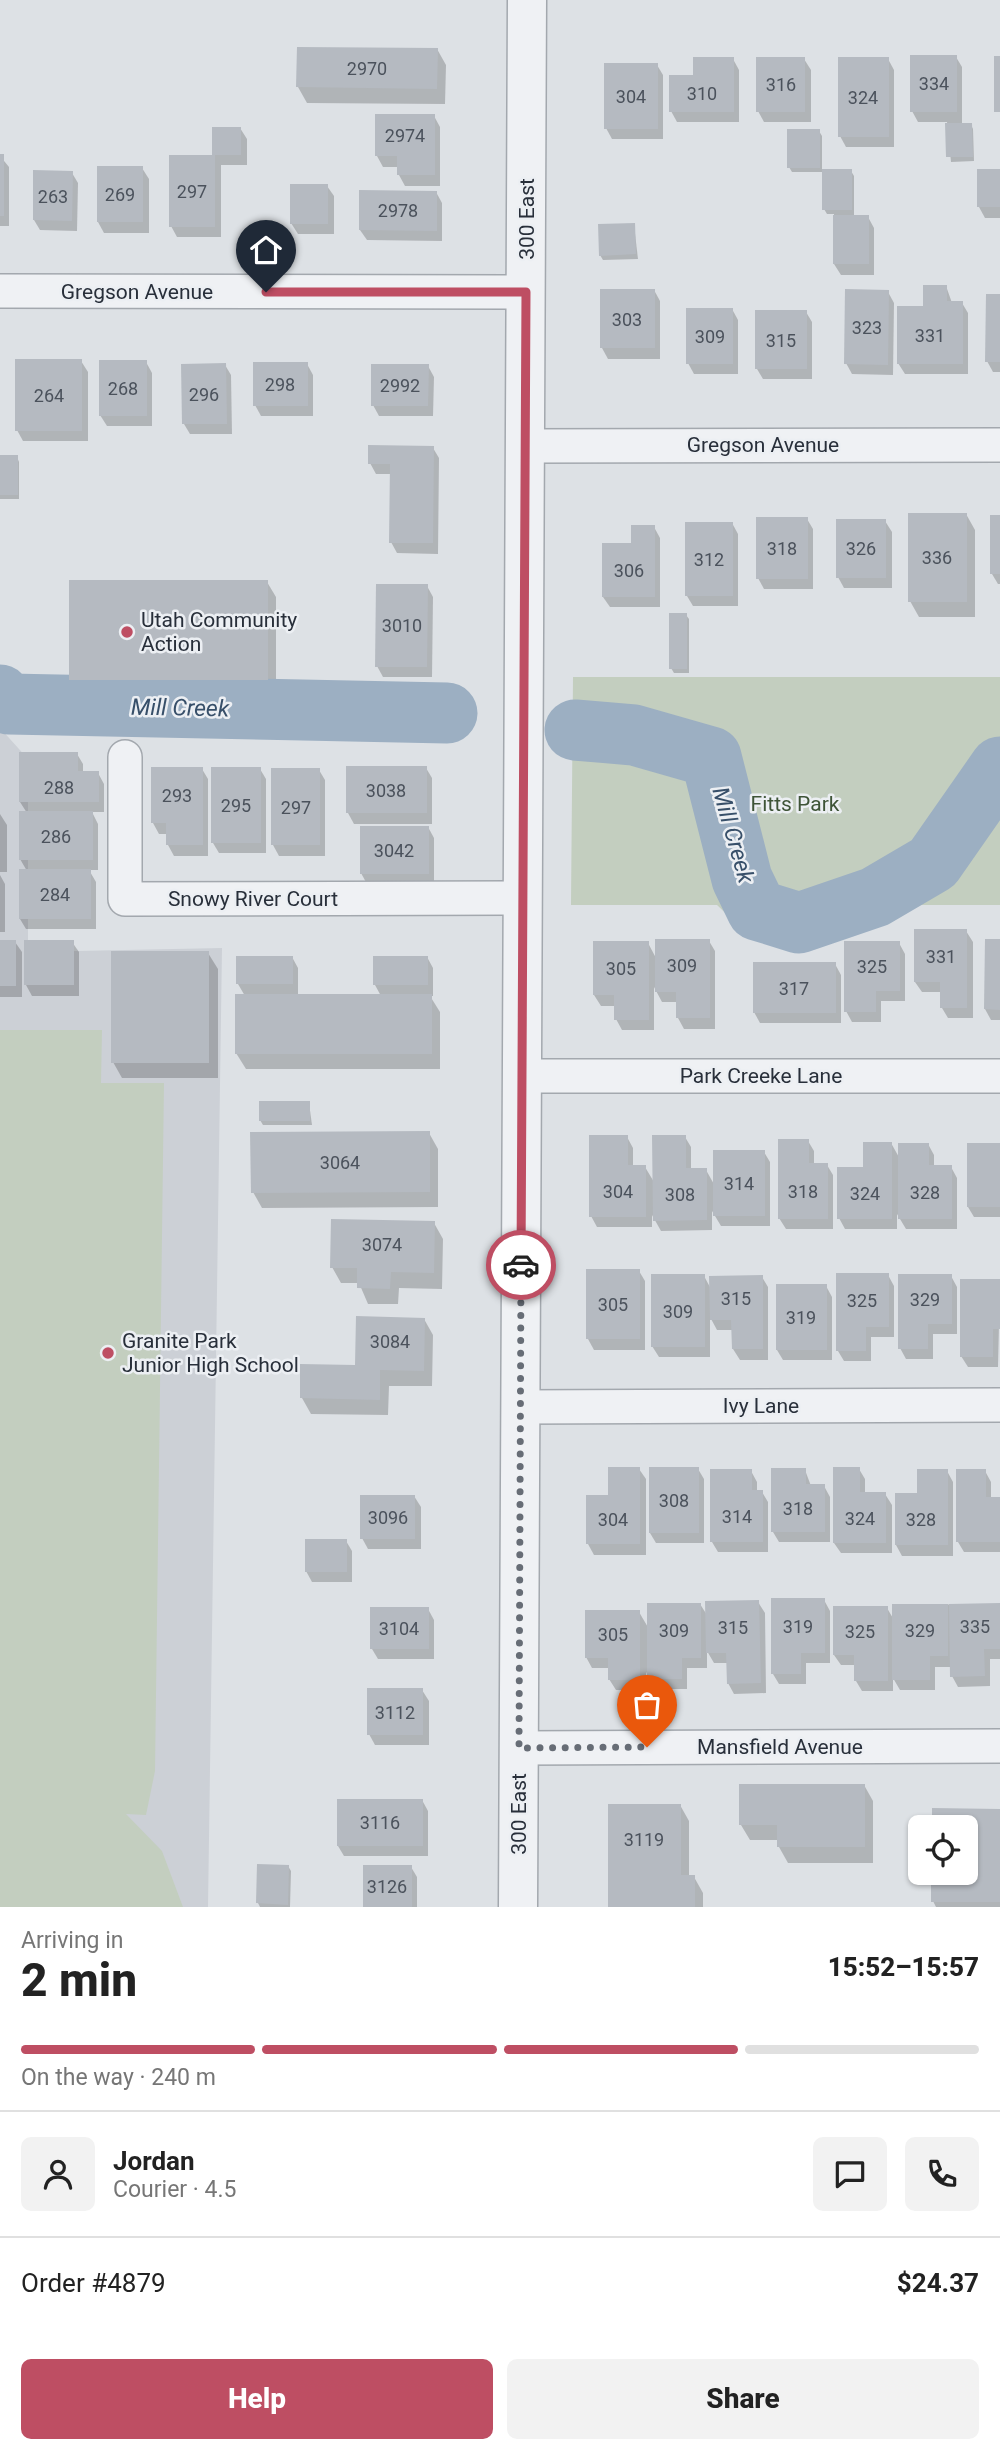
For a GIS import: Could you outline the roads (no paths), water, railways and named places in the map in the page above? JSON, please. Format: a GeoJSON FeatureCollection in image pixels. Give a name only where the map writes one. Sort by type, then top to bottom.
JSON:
{"type":"FeatureCollection","features":[{"type":"Feature","properties":{"kind":"street","name":"300 East"},"geometry":{"type":"LineString","coordinates":[[518,1907],[527,0]]}},
{"type":"Feature","properties":{"kind":"street","name":"Gregson Avenue"},"geometry":{"type":"LineString","coordinates":[[0,291],[526,292]]}},
{"type":"Feature","properties":{"kind":"street","name":"Gregson Avenue"},"geometry":{"type":"LineString","coordinates":[[526,446],[1000,445]]}},
{"type":"Feature","properties":{"kind":"street","name":"Snowy River Court"},"geometry":{"type":"LineString","coordinates":[[125,757],[125,899],[523,898]]}},
{"type":"Feature","properties":{"kind":"street","name":"Park Creeke Lane"},"geometry":{"type":"LineString","coordinates":[[522,1076],[1000,1076]]}},
{"type":"Feature","properties":{"kind":"street","name":"Ivy Lane"},"geometry":{"type":"LineString","coordinates":[[521,1407],[1000,1405]]}},
{"type":"Feature","properties":{"kind":"street","name":"Mansfield Avenue"},"geometry":{"type":"LineString","coordinates":[[519,1748],[1000,1746]]}},
{"type":"Feature","properties":{"kind":"waterway","name":"Mill Creek"},"geometry":{"type":"LineString","coordinates":[[0,695],[9,704],[447,713]]}},
{"type":"Feature","properties":{"kind":"waterway","name":"Mill Creek"},"geometry":{"type":"LineString","coordinates":[[575,730],[634,735],[711,757],[742,879],[757,910],[799,923],[875,897],[933,863],[1000,767]]}},
{"type":"Feature","properties":{"kind":"place","name":"Utah Community Action"},"geometry":{"type":"Point","coordinates":[127,632]}},
{"type":"Feature","properties":{"kind":"place","name":"Granite Park Junior High School"},"geometry":{"type":"Point","coordinates":[108,1353]}},
{"type":"Feature","properties":{"kind":"park label","name":"Fitts Park"},"geometry":{"type":"Point","coordinates":[795,804]}}]}
